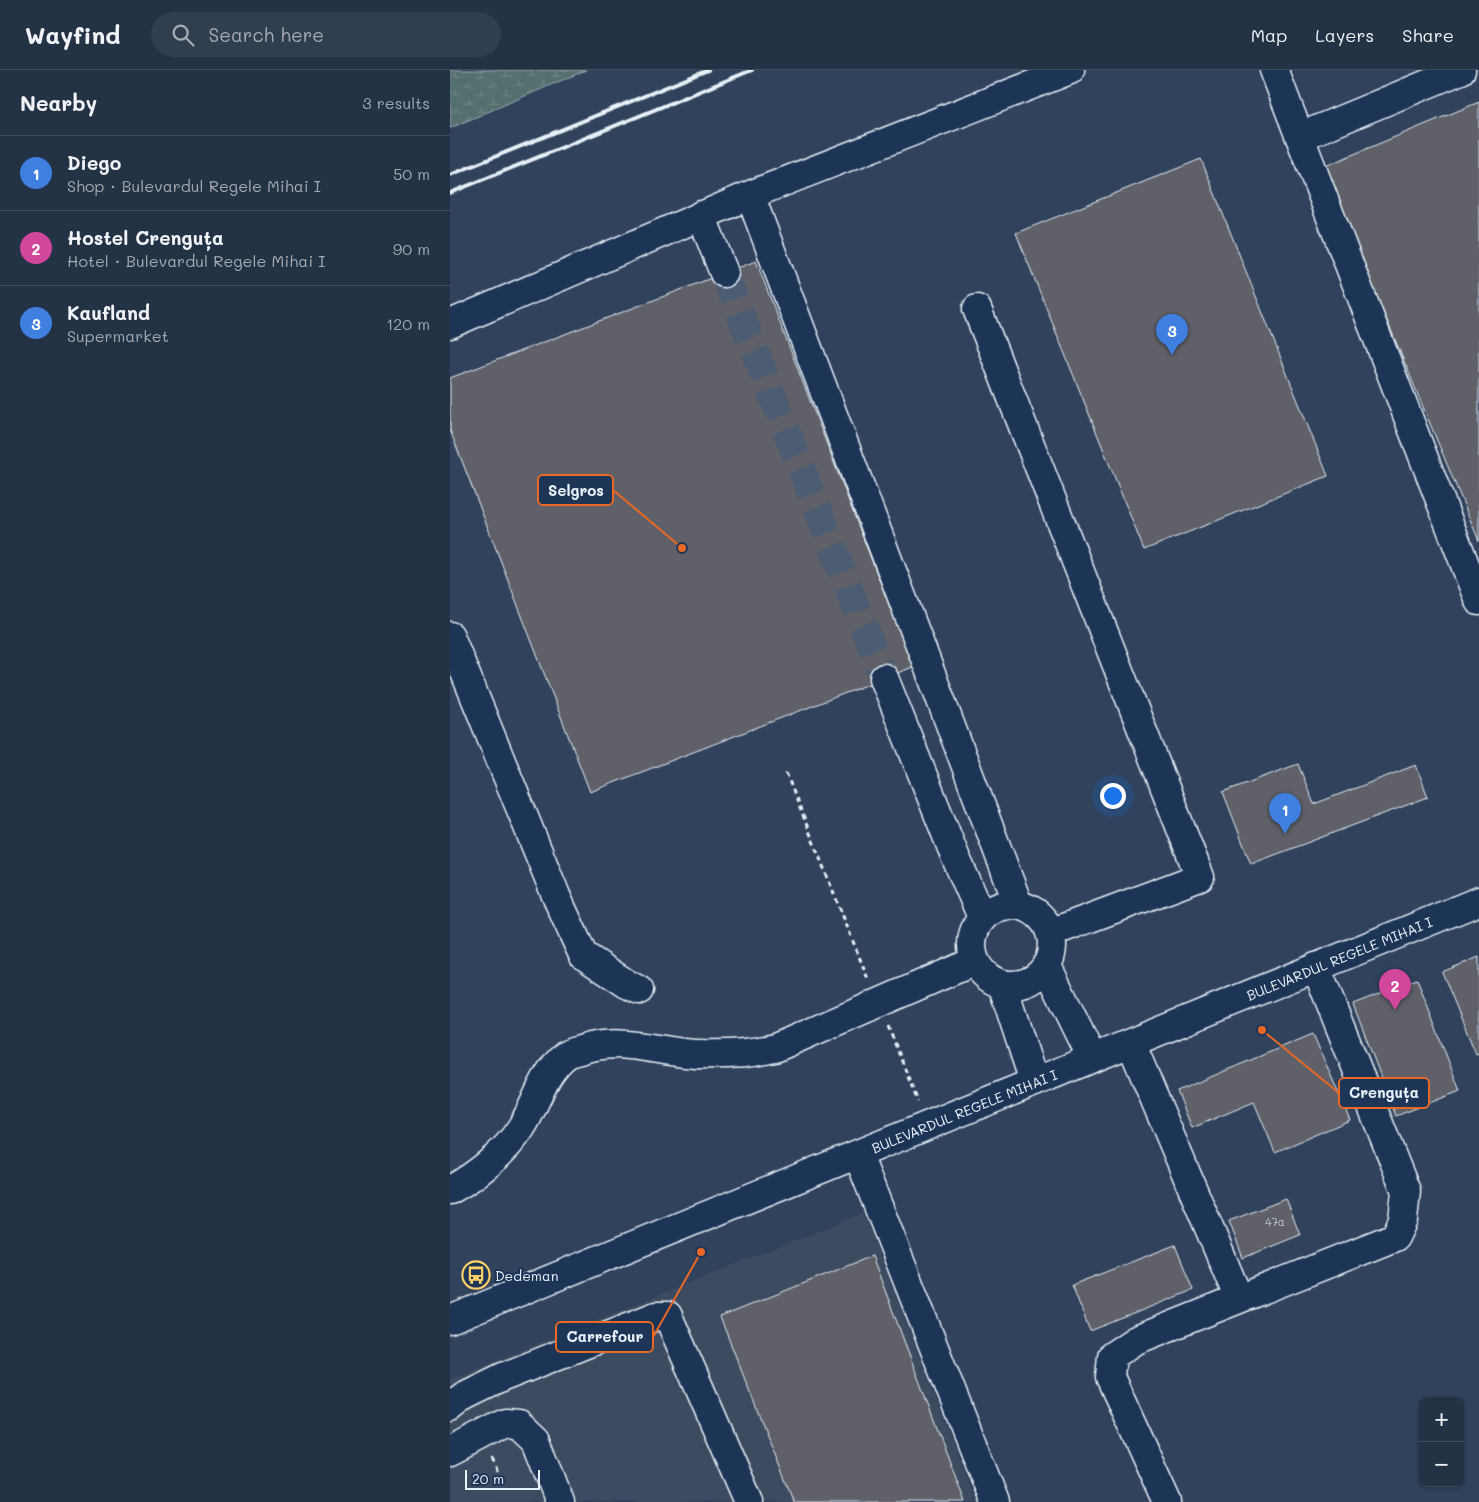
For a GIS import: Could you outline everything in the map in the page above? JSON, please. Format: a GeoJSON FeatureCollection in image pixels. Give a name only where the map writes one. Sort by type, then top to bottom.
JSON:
{"type":"FeatureCollection","features":[{"type":"Feature","properties":{"kind":"main road"},"geometry":{"type":"LineString","coordinates":[[450,324],[701,215],[1070,70]]}},
{"type":"Feature","properties":{"kind":"main road"},"geometry":{"type":"LineString","coordinates":[[1274,70],[1302,136],[1479,601]]}},
{"type":"Feature","properties":{"kind":"main road"},"geometry":{"type":"LineString","coordinates":[[1302,136],[1461,70]]}},
{"type":"Feature","properties":{"kind":"main road"},"geometry":{"type":"LineString","coordinates":[[750,195],[1018,904]]}},
{"type":"Feature","properties":{"kind":"main road"},"geometry":{"type":"LineString","coordinates":[[701,215],[724,273]]}},
{"type":"Feature","properties":{"kind":"main road"},"geometry":{"type":"LineString","coordinates":[[977,309],[1200,876],[1050,933]]}},
{"type":"Feature","properties":{"kind":"main road"},"geometry":{"type":"LineString","coordinates":[[450,636],[557,898],[583,955],[639,990]]}},
{"type":"Feature","properties":{"kind":"main road"},"geometry":{"type":"LineString","coordinates":[[884,678],[982,917]]}},
{"type":"Feature","properties":{"kind":"main road","name":"BULEVARDUL REGELE MIHAI I"},"geometry":{"type":"LineString","coordinates":[[450,1320],[1479,900]]}},
{"type":"Feature","properties":{"kind":"main road"},"geometry":{"type":"LineString","coordinates":[[1018,904],[1036,912],[1049,927],[1053,947],[1047,966],[1035,979],[1019,985],[1002,984],[986,976],[975,961],[972,938],[982,917],[998,906],[1018,904]]}},
{"type":"Feature","properties":{"kind":"main road"},"geometry":{"type":"LineString","coordinates":[[450,1190],[478,1172],[507,1146],[521,1128],[548,1075],[567,1054],[594,1045],[637,1044],[696,1054],[757,1052],[775,1048],[975,961]]}},
{"type":"Feature","properties":{"kind":"main road"},"geometry":{"type":"LineString","coordinates":[[1047,966],[1092,1058]]}},
{"type":"Feature","properties":{"kind":"main road"},"geometry":{"type":"LineString","coordinates":[[1167,1502],[1110,1377],[1112,1356],[1136,1340],[1395,1237],[1404,1220],[1406,1191],[1316,967]]}},
{"type":"Feature","properties":{"kind":"main road"},"geometry":{"type":"LineString","coordinates":[[1002,984],[1034,1082]]}},
{"type":"Feature","properties":{"kind":"main road"},"geometry":{"type":"LineString","coordinates":[[1130,1042],[1239,1299]]}},
{"type":"Feature","properties":{"kind":"main road"},"geometry":{"type":"LineString","coordinates":[[858,1155],[995,1502]]}},
{"type":"Feature","properties":{"kind":"main road"},"geometry":{"type":"LineString","coordinates":[[450,1407],[464,1396],[503,1377],[656,1316],[668,1316],[749,1502]]}},
{"type":"Feature","properties":{"kind":"main road"},"geometry":{"type":"LineString","coordinates":[[450,1452],[506,1423],[519,1424],[536,1440],[560,1502]]}},
{"type":"Feature","properties":{"kind":"path"},"geometry":{"type":"LineString","coordinates":[[786,773],[926,1126]]}},
{"type":"Feature","properties":{"kind":"path"},"geometry":{"type":"LineString","coordinates":[[489,1451],[504,1484]]}},
{"type":"Feature","properties":{"kind":"shaded area"},"geometry":{"type":"Polygon","coordinates":[[[863,1213],[976,1502],[450,1502],[450,1379],[863,1213]]]}},
{"type":"Feature","properties":{"kind":"green space"},"geometry":{"type":"Polygon","coordinates":[[[450,70],[586,70],[450,128],[450,70]]]}},
{"type":"Feature","properties":{"kind":"building"},"geometry":{"type":"Polygon","coordinates":[[[1479,102],[1479,541],[1323,167],[1479,102]]]}},
{"type":"Feature","properties":{"kind":"building"},"geometry":{"type":"Polygon","coordinates":[[[1201,159],[1328,476],[1144,550],[1016,233],[1201,159]]]}},
{"type":"Feature","properties":{"kind":"building"},"geometry":{"type":"Polygon","coordinates":[[[756,261],[913,667],[590,792],[450,430],[450,378],[756,261]]]}},
{"type":"Feature","properties":{"kind":"building"},"geometry":{"type":"Polygon","coordinates":[[[1298,764],[1314,804],[1416,765],[1428,797],[1251,864],[1223,792],[1298,764]]]}},
{"type":"Feature","properties":{"kind":"building"},"geometry":{"type":"Polygon","coordinates":[[[1479,957],[1479,1053],[1476,1054],[1442,972],[1479,957]]]}},
{"type":"Feature","properties":{"kind":"building"},"geometry":{"type":"Polygon","coordinates":[[[1417,979],[1460,1091],[1396,1116],[1353,1004],[1417,979]]]}},
{"type":"Feature","properties":{"kind":"building"},"geometry":{"type":"Polygon","coordinates":[[[1313,1034],[1350,1120],[1275,1152],[1254,1102],[1192,1128],[1177,1091],[1313,1034]]]}},
{"type":"Feature","properties":{"kind":"building"},"geometry":{"type":"Polygon","coordinates":[[[1286,1199],[1300,1235],[1243,1258],[1229,1221],[1286,1199]]]}},
{"type":"Feature","properties":{"kind":"building"},"geometry":{"type":"Polygon","coordinates":[[[1175,1245],[1193,1290],[1090,1331],[1072,1285],[1175,1245]]]}},
{"type":"Feature","properties":{"kind":"building"},"geometry":{"type":"Polygon","coordinates":[[[872,1256],[965,1502],[794,1502],[720,1317],[872,1256]]]}},
{"type":"Feature","properties":{"kind":"tunnel"},"geometry":{"type":"LineString","coordinates":[[724,273],[884,678]]}},
{"type":"Feature","properties":{"kind":"railway"},"geometry":{"type":"LineString","coordinates":[[450,175],[708,70]]}},
{"type":"Feature","properties":{"kind":"railway"},"geometry":{"type":"LineString","coordinates":[[450,193],[752,70]]}},
{"type":"Feature","properties":{"kind":"place","name":"Kaufland"},"geometry":{"type":"Point","coordinates":[1172,355]}},
{"type":"Feature","properties":{"kind":"place","name":"Selgros"},"geometry":{"type":"Point","coordinates":[682,548]}},
{"type":"Feature","properties":{"kind":"place","name":"Diego"},"geometry":{"type":"Point","coordinates":[1285,834]}},
{"type":"Feature","properties":{"kind":"place","name":"Hostel Crenguța"},"geometry":{"type":"Point","coordinates":[1395,1010]}},
{"type":"Feature","properties":{"kind":"place","name":"Crenguța"},"geometry":{"type":"Point","coordinates":[1262,1030]}},
{"type":"Feature","properties":{"kind":"place","name":"Carrefour"},"geometry":{"type":"Point","coordinates":[701,1252]}},
{"type":"Feature","properties":{"kind":"place","name":"Dedeman"},"geometry":{"type":"Point","coordinates":[476,1275]}}]}
